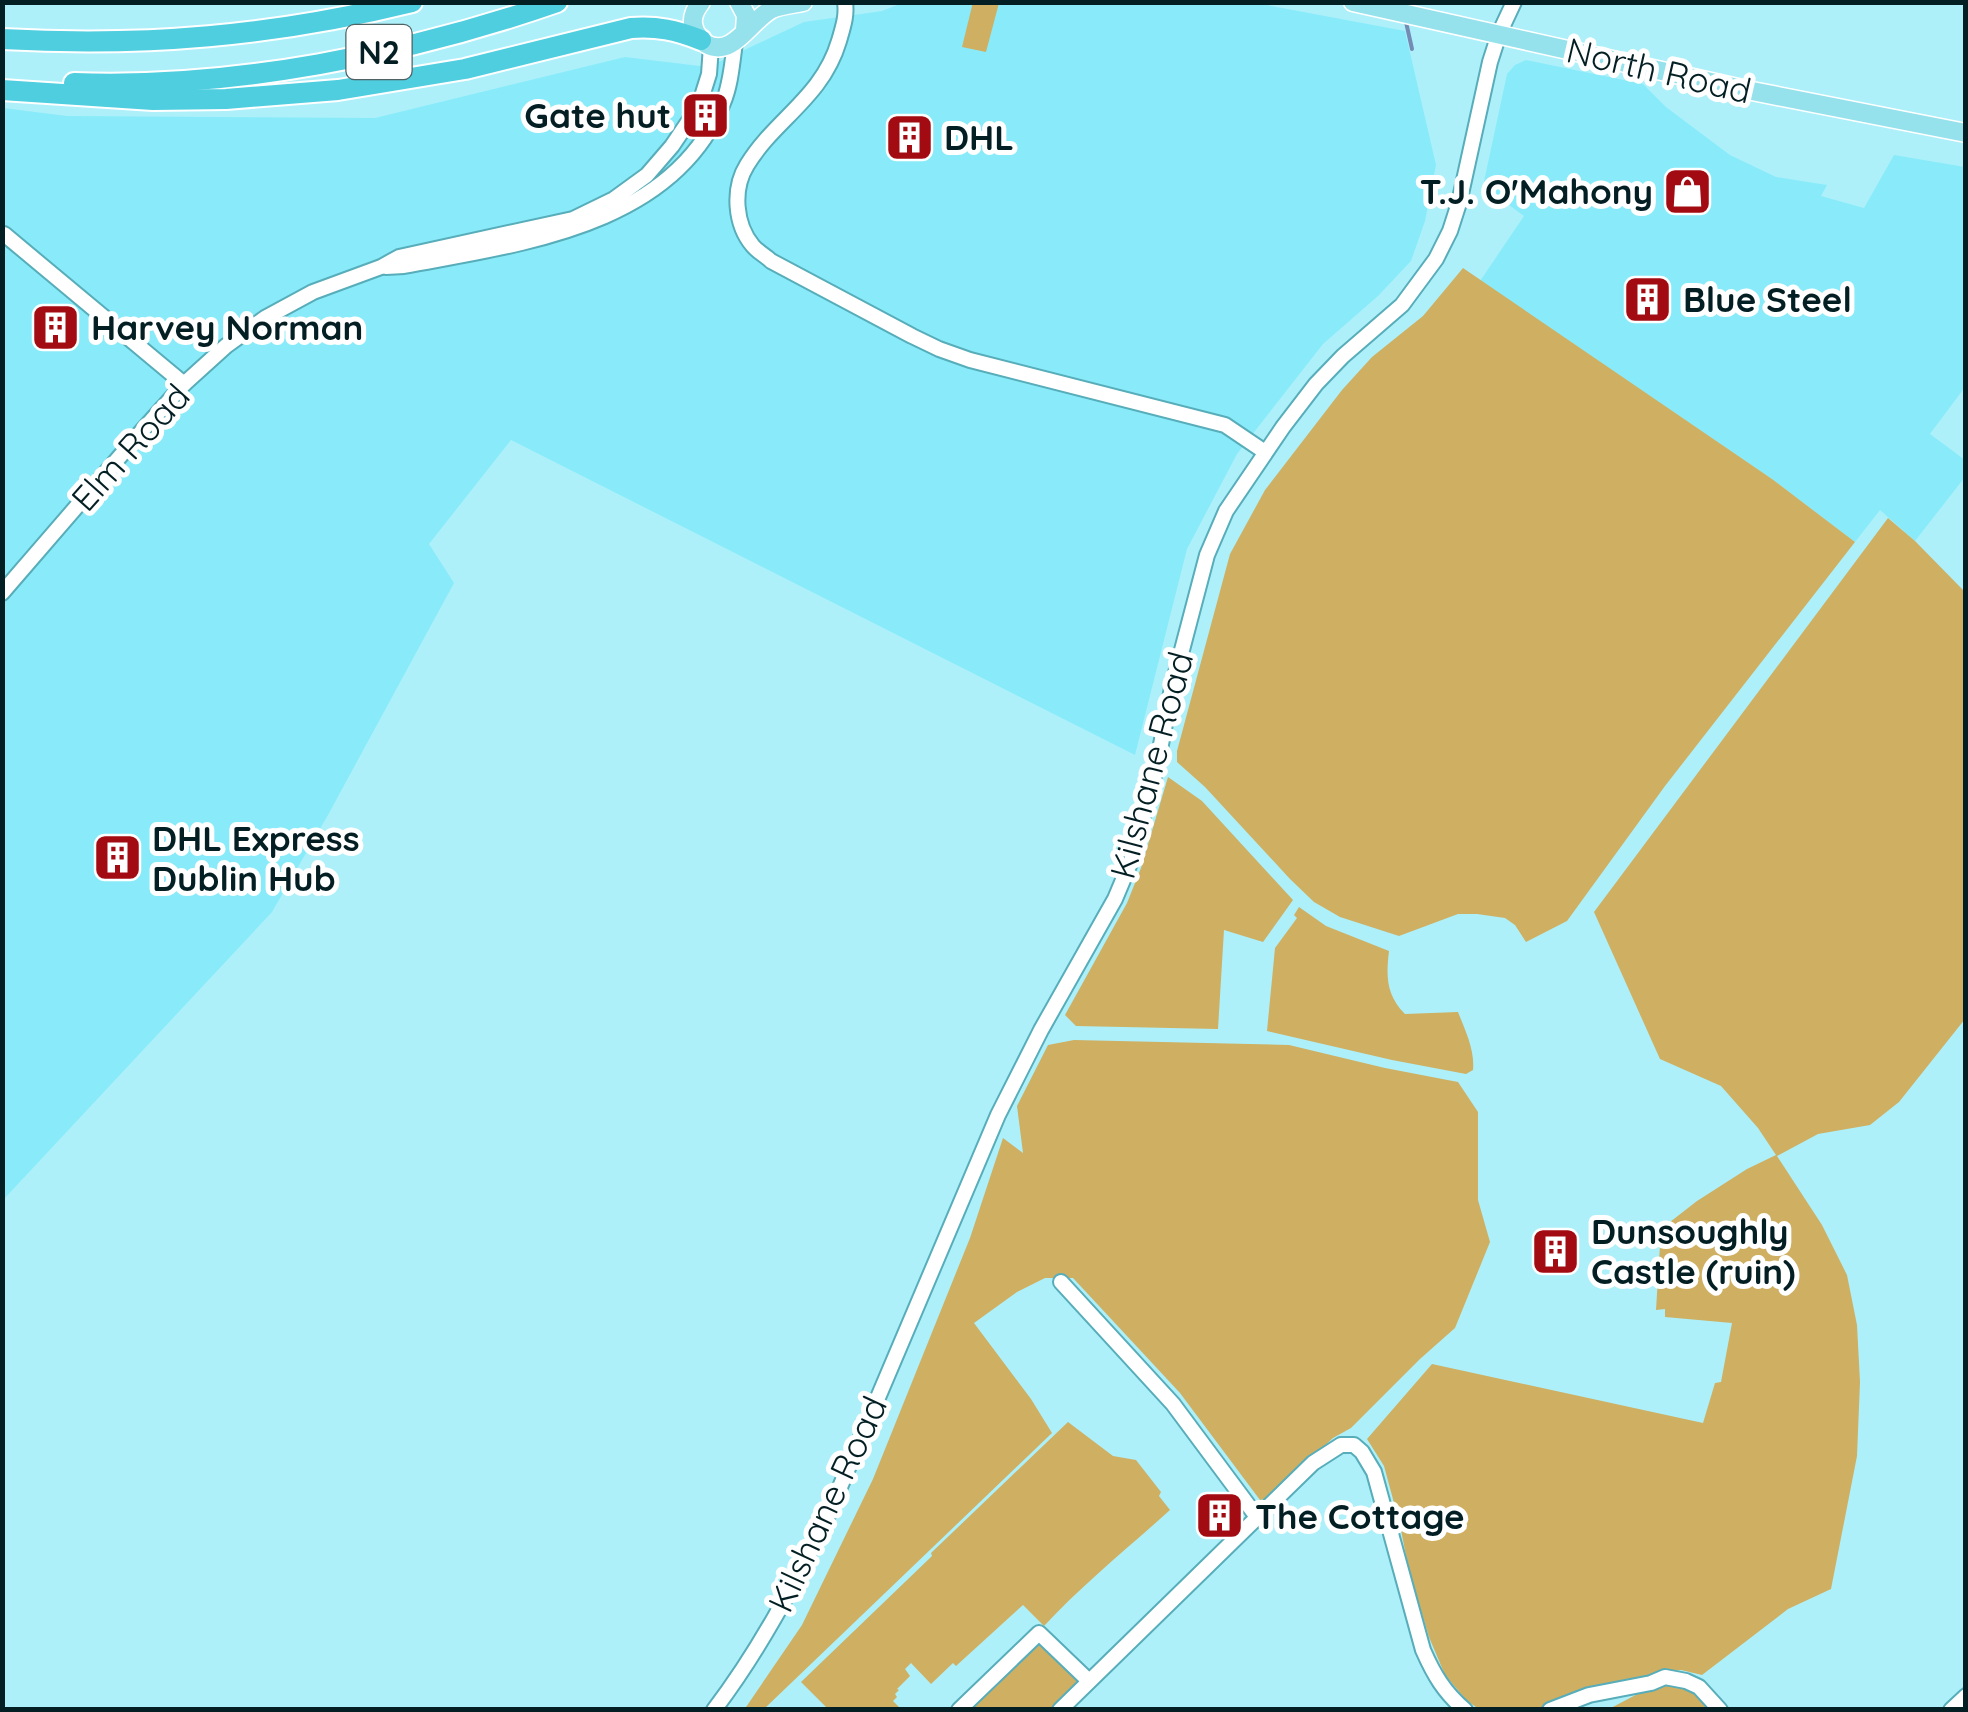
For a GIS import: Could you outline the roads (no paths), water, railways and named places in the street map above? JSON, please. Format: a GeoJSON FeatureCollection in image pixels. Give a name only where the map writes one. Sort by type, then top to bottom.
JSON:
{"type":"FeatureCollection","features":[{"type":"Feature","properties":{"kind":"highway","name":"N2"},"geometry":{"type":"LineString","coordinates":[[2,39],[58,42],[212,38],[286,28],[412,2]]}},
{"type":"Feature","properties":{"kind":"highway","name":"N2"},"geometry":{"type":"LineString","coordinates":[[2,80],[86,84],[233,76],[414,45],[557,2]]}},
{"type":"Feature","properties":{"kind":"highway"},"geometry":{"type":"LineString","coordinates":[[2,90],[153,100],[277,96],[449,72],[630,28],[670,28],[706,43]]}},
{"type":"Feature","properties":{"kind":"main road"},"geometry":{"type":"LineString","coordinates":[[701,2],[693,24],[706,43],[728,46],[772,9],[803,2]]}},
{"type":"Feature","properties":{"kind":"main road"},"geometry":{"type":"LineString","coordinates":[[739,2],[746,15],[740,36]]}},
{"type":"Feature","properties":{"kind":"main road","name":"North Road"},"geometry":{"type":"LineString","coordinates":[[1353,2],[1747,90],[1966,134]]}},
{"type":"Feature","properties":{"kind":"street"},"geometry":{"type":"LineString","coordinates":[[845,2],[845,21],[825,74],[808,98],[762,145],[738,186],[738,210],[753,247],[939,349],[1226,424],[1265,452]]}},
{"type":"Feature","properties":{"kind":"street","name":"Kilshane Road"},"geometry":{"type":"LineString","coordinates":[[714,1710],[769,1627],[818,1535],[998,1115],[1115,900],[1131,861],[1158,764],[1172,688],[1207,555],[1226,512],[1316,384],[1402,305],[1436,259],[1459,203],[1488,70],[1514,2]]}},
{"type":"Feature","properties":{"kind":"street","name":"Elm Road"},"geometry":{"type":"LineString","coordinates":[[380,268],[542,240],[618,211],[642,196],[687,160],[706,135],[728,90],[740,36]]}},
{"type":"Feature","properties":{"kind":"street","name":"Elm Road"},"geometry":{"type":"LineString","coordinates":[[2,594],[184,384],[265,318],[314,292],[380,268],[399,256],[573,219],[614,199],[647,175],[699,106],[709,74],[706,43]]}},
{"type":"Feature","properties":{"kind":"street"},"geometry":{"type":"LineString","coordinates":[[4,234],[184,384]]}},
{"type":"Feature","properties":{"kind":"street"},"geometry":{"type":"LineString","coordinates":[[1060,1282],[1173,1404],[1257,1517]]}},
{"type":"Feature","properties":{"kind":"street"},"geometry":{"type":"LineString","coordinates":[[1060,1710],[1313,1463],[1341,1445],[1354,1445],[1374,1472],[1423,1650],[1447,1695],[1465,1710]]}},
{"type":"Feature","properties":{"kind":"street"},"geometry":{"type":"LineString","coordinates":[[959,1710],[1040,1634],[1089,1682]]}},
{"type":"Feature","properties":{"kind":"street"},"geometry":{"type":"LineString","coordinates":[[1550,1710],[1589,1695],[1665,1677],[1699,1687],[1720,1710]]}},
{"type":"Feature","properties":{"kind":"street"},"geometry":{"type":"LineString","coordinates":[[1951,1710],[1966,1696]]}},
{"type":"Feature","properties":{"kind":"waterway"},"geometry":{"type":"LineString","coordinates":[[1406,22],[1412,49]]}},
{"type":"Feature","properties":{"kind":"place","name":"Gate hut"},"geometry":{"type":"Point","coordinates":[706,115]}},
{"type":"Feature","properties":{"kind":"place","name":"DHL"},"geometry":{"type":"Point","coordinates":[909,137]}},
{"type":"Feature","properties":{"kind":"place","name":"T.J. O'Mahony"},"geometry":{"type":"Point","coordinates":[1688,191]}},
{"type":"Feature","properties":{"kind":"place","name":"Blue Steel"},"geometry":{"type":"Point","coordinates":[1648,299]}},
{"type":"Feature","properties":{"kind":"place","name":"Harvey Norman"},"geometry":{"type":"Point","coordinates":[56,327]}},
{"type":"Feature","properties":{"kind":"place","name":"DHL Express Dublin Hub"},"geometry":{"type":"Point","coordinates":[117,858]}},
{"type":"Feature","properties":{"kind":"place","name":"Dunsoughly Castle (ruin)"},"geometry":{"type":"Point","coordinates":[1556,1251]}},
{"type":"Feature","properties":{"kind":"place","name":"The Cottage"},"geometry":{"type":"Point","coordinates":[1220,1516]}}]}
